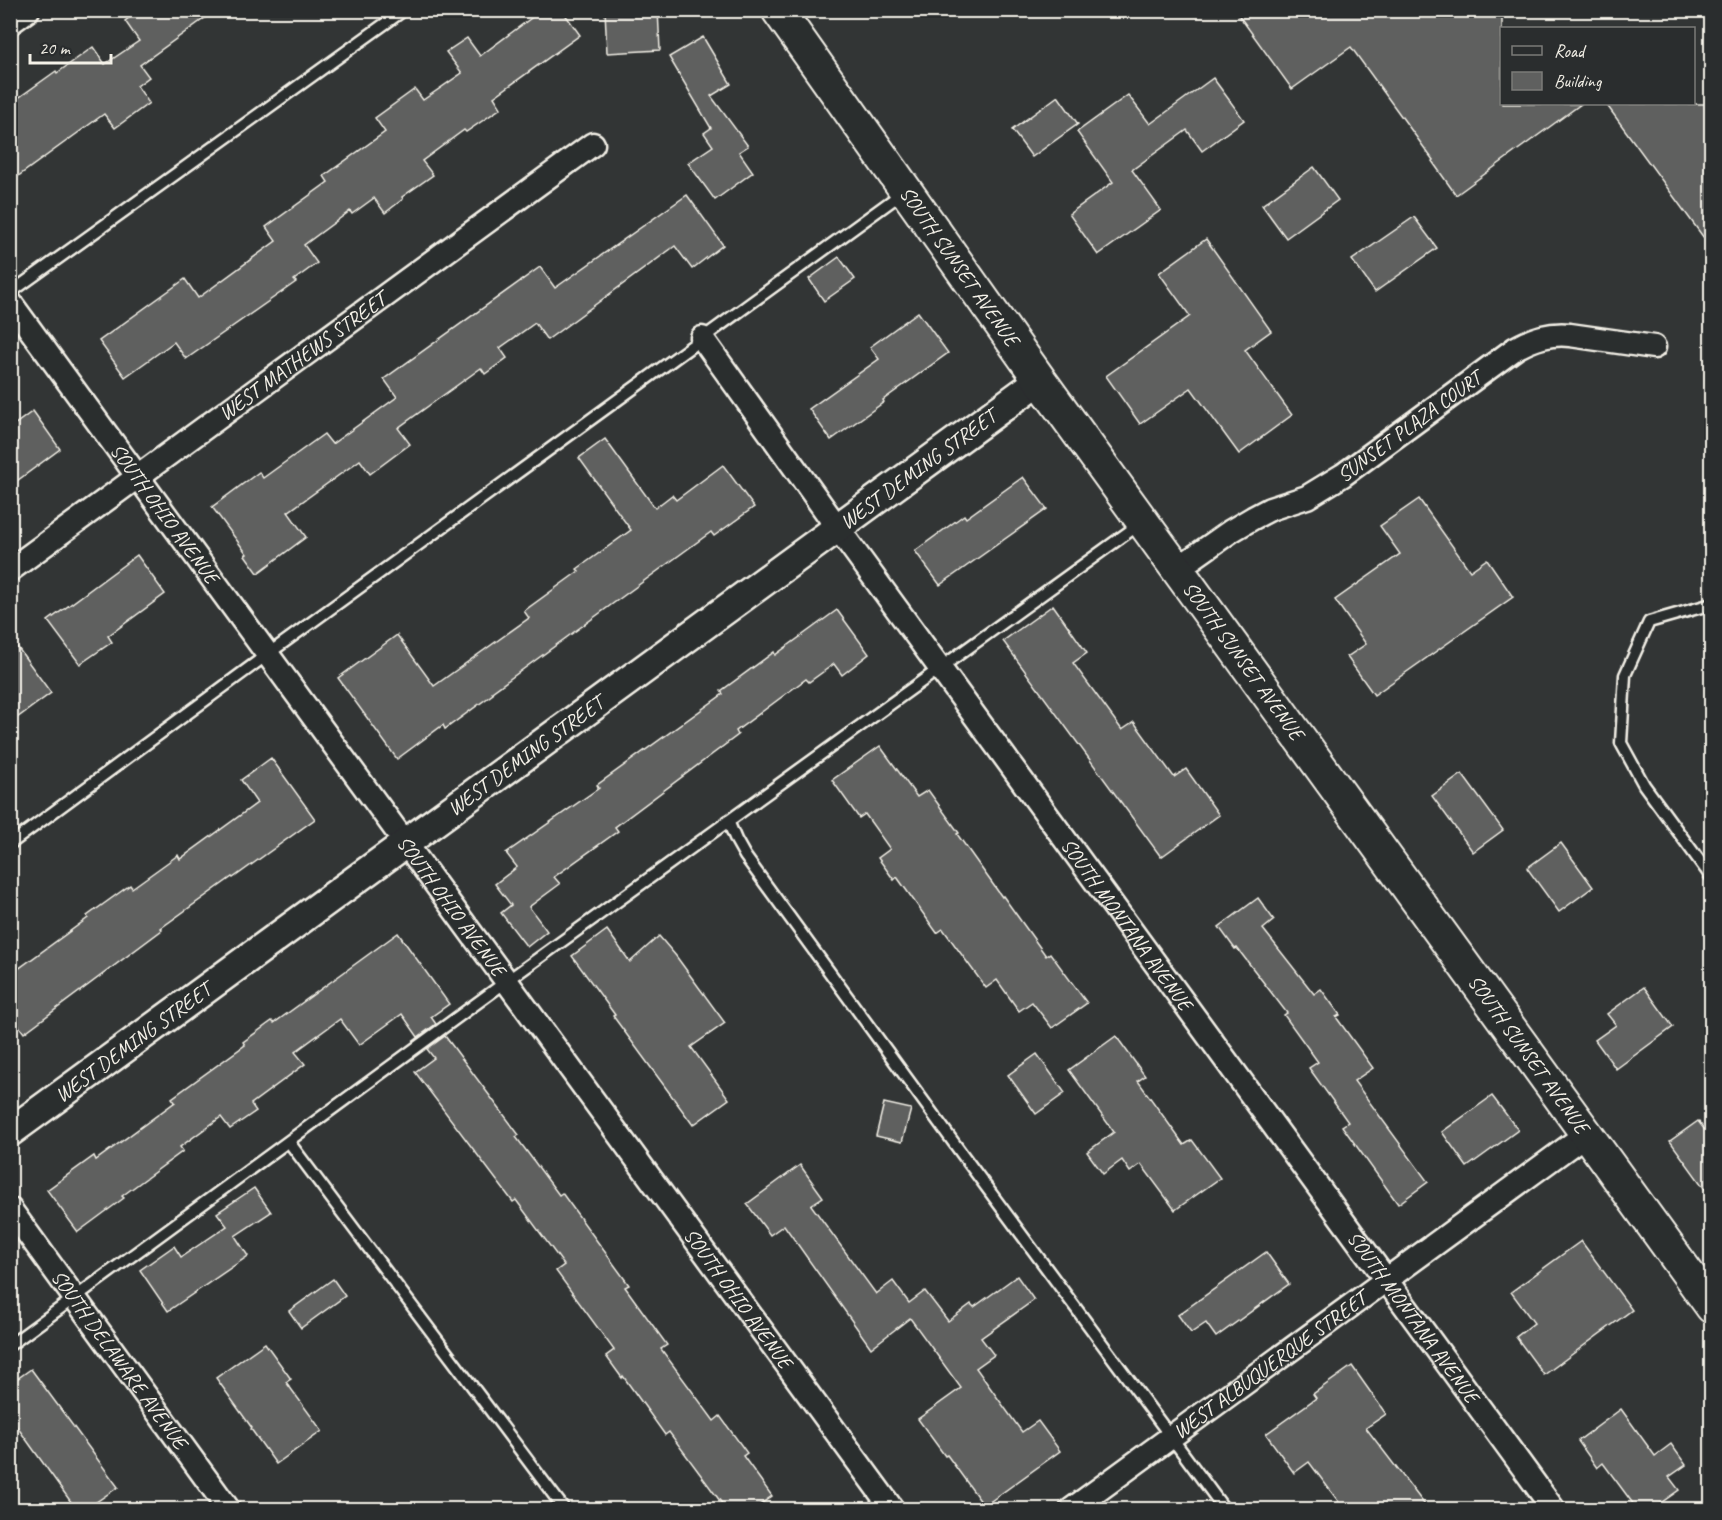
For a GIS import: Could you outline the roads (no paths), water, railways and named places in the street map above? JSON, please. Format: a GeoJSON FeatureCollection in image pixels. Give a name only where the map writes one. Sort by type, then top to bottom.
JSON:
{"type":"FeatureCollection","features":[{"type":"Feature","properties":{"kind":"main road","name":"SOUTH SUNSET AVENUE"},"geometry":{"type":"LineString","coordinates":[[778,10],[1040,380],[1712,1307]]}},
{"type":"Feature","properties":{"kind":"street"},"geometry":{"type":"LineString","coordinates":[[10,23],[28,10]]}},
{"type":"Feature","properties":{"kind":"street","name":"WEST MATHEWS STREET"},"geometry":{"type":"LineString","coordinates":[[10,570],[593,144]]}},
{"type":"Feature","properties":{"kind":"street","name":"SOUTH OHIO AVENUE"},"geometry":{"type":"LineString","coordinates":[[10,302],[893,1509]]}},
{"type":"Feature","properties":{"kind":"street","name":"SUNSET PLAZA COURT"},"geometry":{"type":"LineString","coordinates":[[1177,569],[1253,518],[1270,509],[1307,497],[1343,475],[1516,348],[1531,340],[1558,334],[1570,334],[1654,348]]}},
{"type":"Feature","properties":{"kind":"street","name":"SOUTH MONTANA AVENUE"},"geometry":{"type":"LineString","coordinates":[[702,338],[837,527],[1554,1509]]}},
{"type":"Feature","properties":{"kind":"street","name":"WEST DEMING STREET"},"geometry":{"type":"LineString","coordinates":[[10,1132],[1040,380]]}},
{"type":"Feature","properties":{"kind":"street","name":"WEST ALBUQUERQUE STREET"},"geometry":{"type":"LineString","coordinates":[[1071,1509],[1586,1134]]}},
{"type":"Feature","properties":{"kind":"street","name":"SOUTH DELAWARE AVENUE"},"geometry":{"type":"LineString","coordinates":[[10,1209],[229,1509]]}},
{"type":"Feature","properties":{"kind":"lane"},"geometry":{"type":"LineString","coordinates":[[10,293],[404,10]]}},
{"type":"Feature","properties":{"kind":"lane"},"geometry":{"type":"LineString","coordinates":[[10,843],[906,191]]}},
{"type":"Feature","properties":{"kind":"lane"},"geometry":{"type":"LineString","coordinates":[[10,1345],[507,981],[1143,522]]}},
{"type":"Feature","properties":{"kind":"lane"},"geometry":{"type":"LineString","coordinates":[[1712,604],[1649,622],[1625,675],[1621,743],[1644,785],[1712,878]]}},
{"type":"Feature","properties":{"kind":"lane"},"geometry":{"type":"LineString","coordinates":[[728,821],[736,840],[752,865],[962,1154],[1225,1509]]}},
{"type":"Feature","properties":{"kind":"lane"},"geometry":{"type":"LineString","coordinates":[[289,1142],[565,1509]]}}]}
